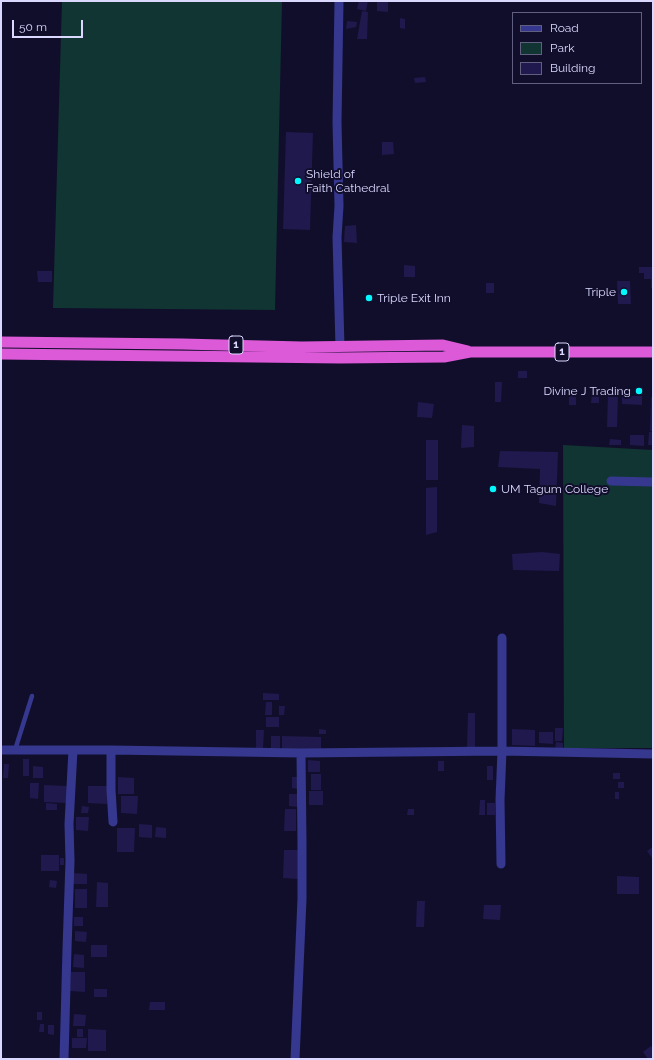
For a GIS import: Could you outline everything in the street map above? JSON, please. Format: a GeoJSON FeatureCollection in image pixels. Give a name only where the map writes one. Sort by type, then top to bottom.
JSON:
{"type":"FeatureCollection","features":[{"type":"Feature","properties":{"kind":"highway","name":"1"},"geometry":{"type":"LineString","coordinates":[[1,342],[182,344],[302,352],[444,357],[470,352],[653,352]]}},
{"type":"Feature","properties":{"kind":"highway","name":"1"},"geometry":{"type":"LineString","coordinates":[[1,354],[302,352],[340,347],[442,345],[470,352]]}},
{"type":"Feature","properties":{"kind":"street"},"geometry":{"type":"LineString","coordinates":[[339,1],[337,237],[340,347]]}},
{"type":"Feature","properties":{"kind":"street"},"geometry":{"type":"LineString","coordinates":[[611,481],[653,482]]}},
{"type":"Feature","properties":{"kind":"street"},"geometry":{"type":"LineString","coordinates":[[501,864],[500,800],[502,751],[502,638]]}},
{"type":"Feature","properties":{"kind":"street"},"geometry":{"type":"LineString","coordinates":[[1,750],[111,750],[301,754],[502,751],[653,754]]}},
{"type":"Feature","properties":{"kind":"street"},"geometry":{"type":"LineString","coordinates":[[64,1059],[70,860],[69,824],[73,750]]}},
{"type":"Feature","properties":{"kind":"street"},"geometry":{"type":"LineString","coordinates":[[111,750],[113,822]]}},
{"type":"Feature","properties":{"kind":"street"},"geometry":{"type":"LineString","coordinates":[[295,1059],[302,899],[301,754]]}},
{"type":"Feature","properties":{"kind":"lane"},"geometry":{"type":"LineString","coordinates":[[15,750],[32,696]]}},
{"type":"Feature","properties":{"kind":"green space"},"geometry":{"type":"Polygon","coordinates":[[[62,1],[282,1],[275,310],[53,308],[62,1]]]}},
{"type":"Feature","properties":{"kind":"green space"},"geometry":{"type":"Polygon","coordinates":[[[563,445],[653,450],[653,748],[564,748],[563,445]]]}},
{"type":"Feature","properties":{"kind":"building"},"geometry":{"type":"Polygon","coordinates":[[[359,1],[368,1],[366,11],[357,9],[359,1]]]}},
{"type":"Feature","properties":{"kind":"building"},"geometry":{"type":"Polygon","coordinates":[[[377,2],[388,2],[388,12],[377,11],[377,2]]]}},
{"type":"Feature","properties":{"kind":"building"},"geometry":{"type":"Polygon","coordinates":[[[362,11],[368,12],[367,39],[357,39],[362,11]]]}},
{"type":"Feature","properties":{"kind":"building"},"geometry":{"type":"Polygon","coordinates":[[[400,18],[405,19],[405,29],[400,28],[400,18]]]}},
{"type":"Feature","properties":{"kind":"building"},"geometry":{"type":"Polygon","coordinates":[[[347,21],[357,22],[356,27],[346,29],[347,21]]]}},
{"type":"Feature","properties":{"kind":"building"},"geometry":{"type":"Polygon","coordinates":[[[425,77],[426,82],[415,83],[414,78],[425,77]]]}},
{"type":"Feature","properties":{"kind":"building","name":"Shield of Faith Cathedral"},"geometry":{"type":"Polygon","coordinates":[[[286,132],[313,133],[310,230],[283,229],[286,132]]]}},
{"type":"Feature","properties":{"kind":"building"},"geometry":{"type":"Polygon","coordinates":[[[382,142],[393,142],[394,154],[382,155],[382,142]]]}},
{"type":"Feature","properties":{"kind":"building"},"geometry":{"type":"Polygon","coordinates":[[[344,184],[356,184],[356,194],[344,194],[344,184]]]}},
{"type":"Feature","properties":{"kind":"building"},"geometry":{"type":"Polygon","coordinates":[[[356,225],[357,243],[344,242],[345,226],[356,225]]]}},
{"type":"Feature","properties":{"kind":"building"},"geometry":{"type":"Polygon","coordinates":[[[404,265],[415,266],[415,277],[404,277],[404,265]]]}},
{"type":"Feature","properties":{"kind":"building"},"geometry":{"type":"Polygon","coordinates":[[[639,267],[653,267],[653,288],[651,288],[651,279],[644,279],[644,273],[639,273],[639,267]]]}},
{"type":"Feature","properties":{"kind":"building"},"geometry":{"type":"Polygon","coordinates":[[[37,271],[52,271],[52,282],[38,282],[37,271]]]}},
{"type":"Feature","properties":{"kind":"building","name":"Triple"},"geometry":{"type":"Polygon","coordinates":[[[617,281],[630,281],[631,304],[618,304],[617,281]]]}},
{"type":"Feature","properties":{"kind":"building"},"geometry":{"type":"Polygon","coordinates":[[[486,283],[494,283],[494,293],[486,293],[486,283]]]}},
{"type":"Feature","properties":{"kind":"building"},"geometry":{"type":"Polygon","coordinates":[[[518,371],[527,371],[527,378],[518,378],[518,371]]]}},
{"type":"Feature","properties":{"kind":"building"},"geometry":{"type":"Polygon","coordinates":[[[495,382],[502,382],[501,402],[495,402],[495,382]]]}},
{"type":"Feature","properties":{"kind":"building"},"geometry":{"type":"Polygon","coordinates":[[[569,393],[576,393],[576,405],[569,405],[569,393]]]}},
{"type":"Feature","properties":{"kind":"building"},"geometry":{"type":"Polygon","coordinates":[[[592,393],[599,393],[599,403],[591,403],[592,393]]]}},
{"type":"Feature","properties":{"kind":"building"},"geometry":{"type":"Polygon","coordinates":[[[608,394],[618,394],[617,427],[607,427],[608,394]]]}},
{"type":"Feature","properties":{"kind":"building"},"geometry":{"type":"Polygon","coordinates":[[[622,396],[642,396],[642,405],[622,404],[622,396]]]}},
{"type":"Feature","properties":{"kind":"building"},"geometry":{"type":"Polygon","coordinates":[[[651,397],[653,397],[653,431],[650,431],[651,397]]]}},
{"type":"Feature","properties":{"kind":"building"},"geometry":{"type":"Polygon","coordinates":[[[418,402],[434,404],[432,418],[417,417],[418,402]]]}},
{"type":"Feature","properties":{"kind":"building"},"geometry":{"type":"Polygon","coordinates":[[[462,425],[474,426],[474,447],[461,448],[462,425]]]}},
{"type":"Feature","properties":{"kind":"building"},"geometry":{"type":"Polygon","coordinates":[[[649,432],[653,432],[653,445],[648,445],[649,432]]]}},
{"type":"Feature","properties":{"kind":"building"},"geometry":{"type":"Polygon","coordinates":[[[630,435],[644,435],[644,446],[630,445],[630,435]]]}},
{"type":"Feature","properties":{"kind":"building"},"geometry":{"type":"Polygon","coordinates":[[[610,439],[621,440],[621,445],[609,445],[610,439]]]}},
{"type":"Feature","properties":{"kind":"building"},"geometry":{"type":"Polygon","coordinates":[[[426,440],[438,440],[438,480],[426,480],[426,440]]]}},
{"type":"Feature","properties":{"kind":"building"},"geometry":{"type":"Polygon","coordinates":[[[500,451],[558,452],[556,506],[539,503],[540,469],[498,467],[500,451]]]}},
{"type":"Feature","properties":{"kind":"building"},"geometry":{"type":"Polygon","coordinates":[[[437,487],[437,532],[426,535],[426,488],[437,487]]]}},
{"type":"Feature","properties":{"kind":"building"},"geometry":{"type":"Polygon","coordinates":[[[542,552],[560,554],[559,571],[513,570],[512,554],[542,552]]]}},
{"type":"Feature","properties":{"kind":"building"},"geometry":{"type":"Polygon","coordinates":[[[263,693],[279,694],[279,700],[263,700],[263,693]]]}},
{"type":"Feature","properties":{"kind":"building"},"geometry":{"type":"Polygon","coordinates":[[[266,702],[272,702],[272,715],[265,715],[266,702]]]}},
{"type":"Feature","properties":{"kind":"building"},"geometry":{"type":"Polygon","coordinates":[[[279,706],[285,706],[284,715],[279,715],[279,706]]]}},
{"type":"Feature","properties":{"kind":"building"},"geometry":{"type":"Polygon","coordinates":[[[468,713],[475,713],[475,747],[467,747],[468,713]]]}},
{"type":"Feature","properties":{"kind":"building"},"geometry":{"type":"Polygon","coordinates":[[[266,717],[279,717],[279,727],[266,727],[266,717]]]}},
{"type":"Feature","properties":{"kind":"building"},"geometry":{"type":"Polygon","coordinates":[[[555,728],[563,728],[562,741],[555,741],[555,728]]]}},
{"type":"Feature","properties":{"kind":"building"},"geometry":{"type":"Polygon","coordinates":[[[319,729],[326,730],[326,734],[319,734],[319,729]]]}},
{"type":"Feature","properties":{"kind":"building"},"geometry":{"type":"Polygon","coordinates":[[[512,729],[535,730],[535,746],[512,745],[512,729]]]}},
{"type":"Feature","properties":{"kind":"building"},"geometry":{"type":"Polygon","coordinates":[[[256,730],[264,730],[263,748],[256,748],[256,730]]]}},
{"type":"Feature","properties":{"kind":"building"},"geometry":{"type":"Polygon","coordinates":[[[539,732],[553,732],[553,744],[539,743],[539,732]]]}},
{"type":"Feature","properties":{"kind":"building"},"geometry":{"type":"Polygon","coordinates":[[[271,736],[280,736],[280,748],[271,748],[271,736]]]}},
{"type":"Feature","properties":{"kind":"building"},"geometry":{"type":"Polygon","coordinates":[[[282,736],[321,737],[321,750],[282,749],[282,736]]]}},
{"type":"Feature","properties":{"kind":"building"},"geometry":{"type":"Polygon","coordinates":[[[556,742],[563,743],[563,751],[555,751],[556,742]]]}},
{"type":"Feature","properties":{"kind":"building"},"geometry":{"type":"Polygon","coordinates":[[[23,759],[29,759],[29,776],[23,776],[23,759]]]}},
{"type":"Feature","properties":{"kind":"building"},"geometry":{"type":"Polygon","coordinates":[[[308,760],[320,761],[320,772],[308,772],[308,760]]]}},
{"type":"Feature","properties":{"kind":"building"},"geometry":{"type":"Polygon","coordinates":[[[438,761],[444,761],[444,771],[438,771],[438,761]]]}},
{"type":"Feature","properties":{"kind":"building"},"geometry":{"type":"Polygon","coordinates":[[[4,764],[9,764],[8,778],[3,778],[4,764]]]}},
{"type":"Feature","properties":{"kind":"building"},"geometry":{"type":"Polygon","coordinates":[[[33,766],[43,767],[43,778],[33,778],[33,766]]]}},
{"type":"Feature","properties":{"kind":"building"},"geometry":{"type":"Polygon","coordinates":[[[487,766],[493,766],[493,780],[487,780],[487,766]]]}},
{"type":"Feature","properties":{"kind":"building"},"geometry":{"type":"Polygon","coordinates":[[[613,773],[620,773],[620,779],[613,779],[613,773]]]}},
{"type":"Feature","properties":{"kind":"building"},"geometry":{"type":"Polygon","coordinates":[[[311,774],[321,774],[321,790],[311,790],[311,774]]]}},
{"type":"Feature","properties":{"kind":"building"},"geometry":{"type":"Polygon","coordinates":[[[118,777],[134,778],[134,794],[118,794],[118,777]]]}},
{"type":"Feature","properties":{"kind":"building"},"geometry":{"type":"Polygon","coordinates":[[[292,777],[299,777],[299,789],[292,788],[292,777]]]}},
{"type":"Feature","properties":{"kind":"building"},"geometry":{"type":"Polygon","coordinates":[[[618,782],[624,782],[624,788],[618,788],[618,782]]]}},
{"type":"Feature","properties":{"kind":"building"},"geometry":{"type":"Polygon","coordinates":[[[30,783],[39,783],[38,799],[30,798],[30,783]]]}},
{"type":"Feature","properties":{"kind":"building"},"geometry":{"type":"Polygon","coordinates":[[[44,785],[68,786],[68,803],[44,802],[44,785]]]}},
{"type":"Feature","properties":{"kind":"building"},"geometry":{"type":"Polygon","coordinates":[[[88,786],[107,786],[107,804],[88,803],[88,786]]]}},
{"type":"Feature","properties":{"kind":"building"},"geometry":{"type":"Polygon","coordinates":[[[309,791],[323,791],[323,805],[309,805],[309,791]]]}},
{"type":"Feature","properties":{"kind":"building"},"geometry":{"type":"Polygon","coordinates":[[[615,792],[619,792],[619,799],[615,799],[615,792]]]}},
{"type":"Feature","properties":{"kind":"building"},"geometry":{"type":"Polygon","coordinates":[[[289,794],[298,794],[298,807],[289,806],[289,794]]]}},
{"type":"Feature","properties":{"kind":"building"},"geometry":{"type":"Polygon","coordinates":[[[121,796],[138,796],[137,814],[121,813],[121,796]]]}},
{"type":"Feature","properties":{"kind":"building"},"geometry":{"type":"Polygon","coordinates":[[[480,800],[485,800],[485,815],[479,815],[480,800]]]}},
{"type":"Feature","properties":{"kind":"building"},"geometry":{"type":"Polygon","coordinates":[[[46,803],[57,804],[57,810],[46,810],[46,803]]]}},
{"type":"Feature","properties":{"kind":"building"},"geometry":{"type":"Polygon","coordinates":[[[487,803],[495,803],[495,815],[487,815],[487,803]]]}},
{"type":"Feature","properties":{"kind":"building"},"geometry":{"type":"Polygon","coordinates":[[[82,806],[89,807],[88,813],[81,813],[82,806]]]}},
{"type":"Feature","properties":{"kind":"building"},"geometry":{"type":"Polygon","coordinates":[[[285,809],[296,809],[296,831],[284,831],[285,809]]]}},
{"type":"Feature","properties":{"kind":"building"},"geometry":{"type":"Polygon","coordinates":[[[408,809],[414,809],[414,815],[407,815],[408,809]]]}},
{"type":"Feature","properties":{"kind":"building"},"geometry":{"type":"Polygon","coordinates":[[[76,817],[89,817],[88,831],[76,830],[76,817]]]}},
{"type":"Feature","properties":{"kind":"building"},"geometry":{"type":"Polygon","coordinates":[[[139,824],[152,825],[152,838],[139,837],[139,824]]]}},
{"type":"Feature","properties":{"kind":"building"},"geometry":{"type":"Polygon","coordinates":[[[156,827],[166,828],[166,838],[155,837],[156,827]]]}},
{"type":"Feature","properties":{"kind":"building"},"geometry":{"type":"Polygon","coordinates":[[[117,828],[135,828],[134,852],[117,852],[117,828]]]}},
{"type":"Feature","properties":{"kind":"building"},"geometry":{"type":"Polygon","coordinates":[[[653,847],[653,857],[652,858],[647,851],[653,847]]]}},
{"type":"Feature","properties":{"kind":"building"},"geometry":{"type":"Polygon","coordinates":[[[284,850],[299,850],[298,879],[283,878],[284,850]]]}},
{"type":"Feature","properties":{"kind":"building"},"geometry":{"type":"Polygon","coordinates":[[[41,855],[59,855],[59,871],[41,871],[41,855]]]}},
{"type":"Feature","properties":{"kind":"building"},"geometry":{"type":"Polygon","coordinates":[[[60,858],[64,858],[64,865],[60,865],[60,858]]]}},
{"type":"Feature","properties":{"kind":"building"},"geometry":{"type":"Polygon","coordinates":[[[73,873],[87,874],[87,884],[73,884],[73,873]]]}},
{"type":"Feature","properties":{"kind":"building"},"geometry":{"type":"Polygon","coordinates":[[[617,876],[639,877],[639,894],[617,894],[617,876]]]}},
{"type":"Feature","properties":{"kind":"building"},"geometry":{"type":"Polygon","coordinates":[[[50,880],[57,881],[56,888],[49,887],[50,880]]]}},
{"type":"Feature","properties":{"kind":"building"},"geometry":{"type":"Polygon","coordinates":[[[97,882],[108,883],[108,907],[96,907],[97,882]]]}},
{"type":"Feature","properties":{"kind":"building"},"geometry":{"type":"Polygon","coordinates":[[[75,889],[87,889],[87,908],[75,908],[75,889]]]}},
{"type":"Feature","properties":{"kind":"building"},"geometry":{"type":"Polygon","coordinates":[[[417,901],[425,901],[424,927],[416,927],[417,901]]]}},
{"type":"Feature","properties":{"kind":"building"},"geometry":{"type":"Polygon","coordinates":[[[484,905],[501,905],[500,920],[483,919],[484,905]]]}},
{"type":"Feature","properties":{"kind":"building"},"geometry":{"type":"Polygon","coordinates":[[[74,917],[83,917],[83,926],[74,926],[74,917]]]}},
{"type":"Feature","properties":{"kind":"building"},"geometry":{"type":"Polygon","coordinates":[[[75,931],[87,932],[86,942],[75,941],[75,931]]]}},
{"type":"Feature","properties":{"kind":"building"},"geometry":{"type":"Polygon","coordinates":[[[91,945],[107,945],[107,957],[91,957],[91,945]]]}},
{"type":"Feature","properties":{"kind":"building"},"geometry":{"type":"Polygon","coordinates":[[[74,954],[84,955],[84,968],[73,967],[74,954]]]}},
{"type":"Feature","properties":{"kind":"building"},"geometry":{"type":"Polygon","coordinates":[[[71,972],[85,972],[85,992],[70,991],[71,972]]]}},
{"type":"Feature","properties":{"kind":"building"},"geometry":{"type":"Polygon","coordinates":[[[94,989],[107,989],[107,997],[94,997],[94,989]]]}},
{"type":"Feature","properties":{"kind":"building"},"geometry":{"type":"Polygon","coordinates":[[[150,1002],[165,1002],[165,1010],[149,1010],[150,1002]]]}},
{"type":"Feature","properties":{"kind":"building"},"geometry":{"type":"Polygon","coordinates":[[[37,1012],[42,1012],[42,1020],[37,1020],[37,1012]]]}},
{"type":"Feature","properties":{"kind":"building"},"geometry":{"type":"Polygon","coordinates":[[[74,1014],[86,1015],[85,1026],[73,1026],[74,1014]]]}},
{"type":"Feature","properties":{"kind":"building"},"geometry":{"type":"Polygon","coordinates":[[[40,1024],[44,1024],[44,1032],[39,1032],[40,1024]]]}},
{"type":"Feature","properties":{"kind":"building"},"geometry":{"type":"Polygon","coordinates":[[[48,1025],[54,1025],[54,1035],[48,1034],[48,1025]]]}},
{"type":"Feature","properties":{"kind":"building"},"geometry":{"type":"Polygon","coordinates":[[[77,1029],[83,1029],[83,1037],[77,1037],[77,1029]]]}},
{"type":"Feature","properties":{"kind":"building"},"geometry":{"type":"Polygon","coordinates":[[[88,1029],[106,1030],[106,1051],[88,1051],[88,1029]]]}},
{"type":"Feature","properties":{"kind":"building"},"geometry":{"type":"Polygon","coordinates":[[[72,1038],[87,1038],[86,1048],[72,1048],[72,1038]]]}},
{"type":"Feature","properties":{"kind":"building"},"geometry":{"type":"Polygon","coordinates":[[[651,1046],[653,1049],[653,1057],[648,1059],[643,1052],[651,1046]]]}},
{"type":"Feature","properties":{"kind":"place","name":"Shield of Faith Cathedral"},"geometry":{"type":"Point","coordinates":[298,181]}},
{"type":"Feature","properties":{"kind":"place","name":"Triple"},"geometry":{"type":"Point","coordinates":[624,292]}},
{"type":"Feature","properties":{"kind":"place","name":"Triple Exit Inn"},"geometry":{"type":"Point","coordinates":[369,298]}},
{"type":"Feature","properties":{"kind":"place","name":"Divine J Trading"},"geometry":{"type":"Point","coordinates":[639,391]}},
{"type":"Feature","properties":{"kind":"place","name":"UM Tagum College"},"geometry":{"type":"Point","coordinates":[493,489]}}]}
